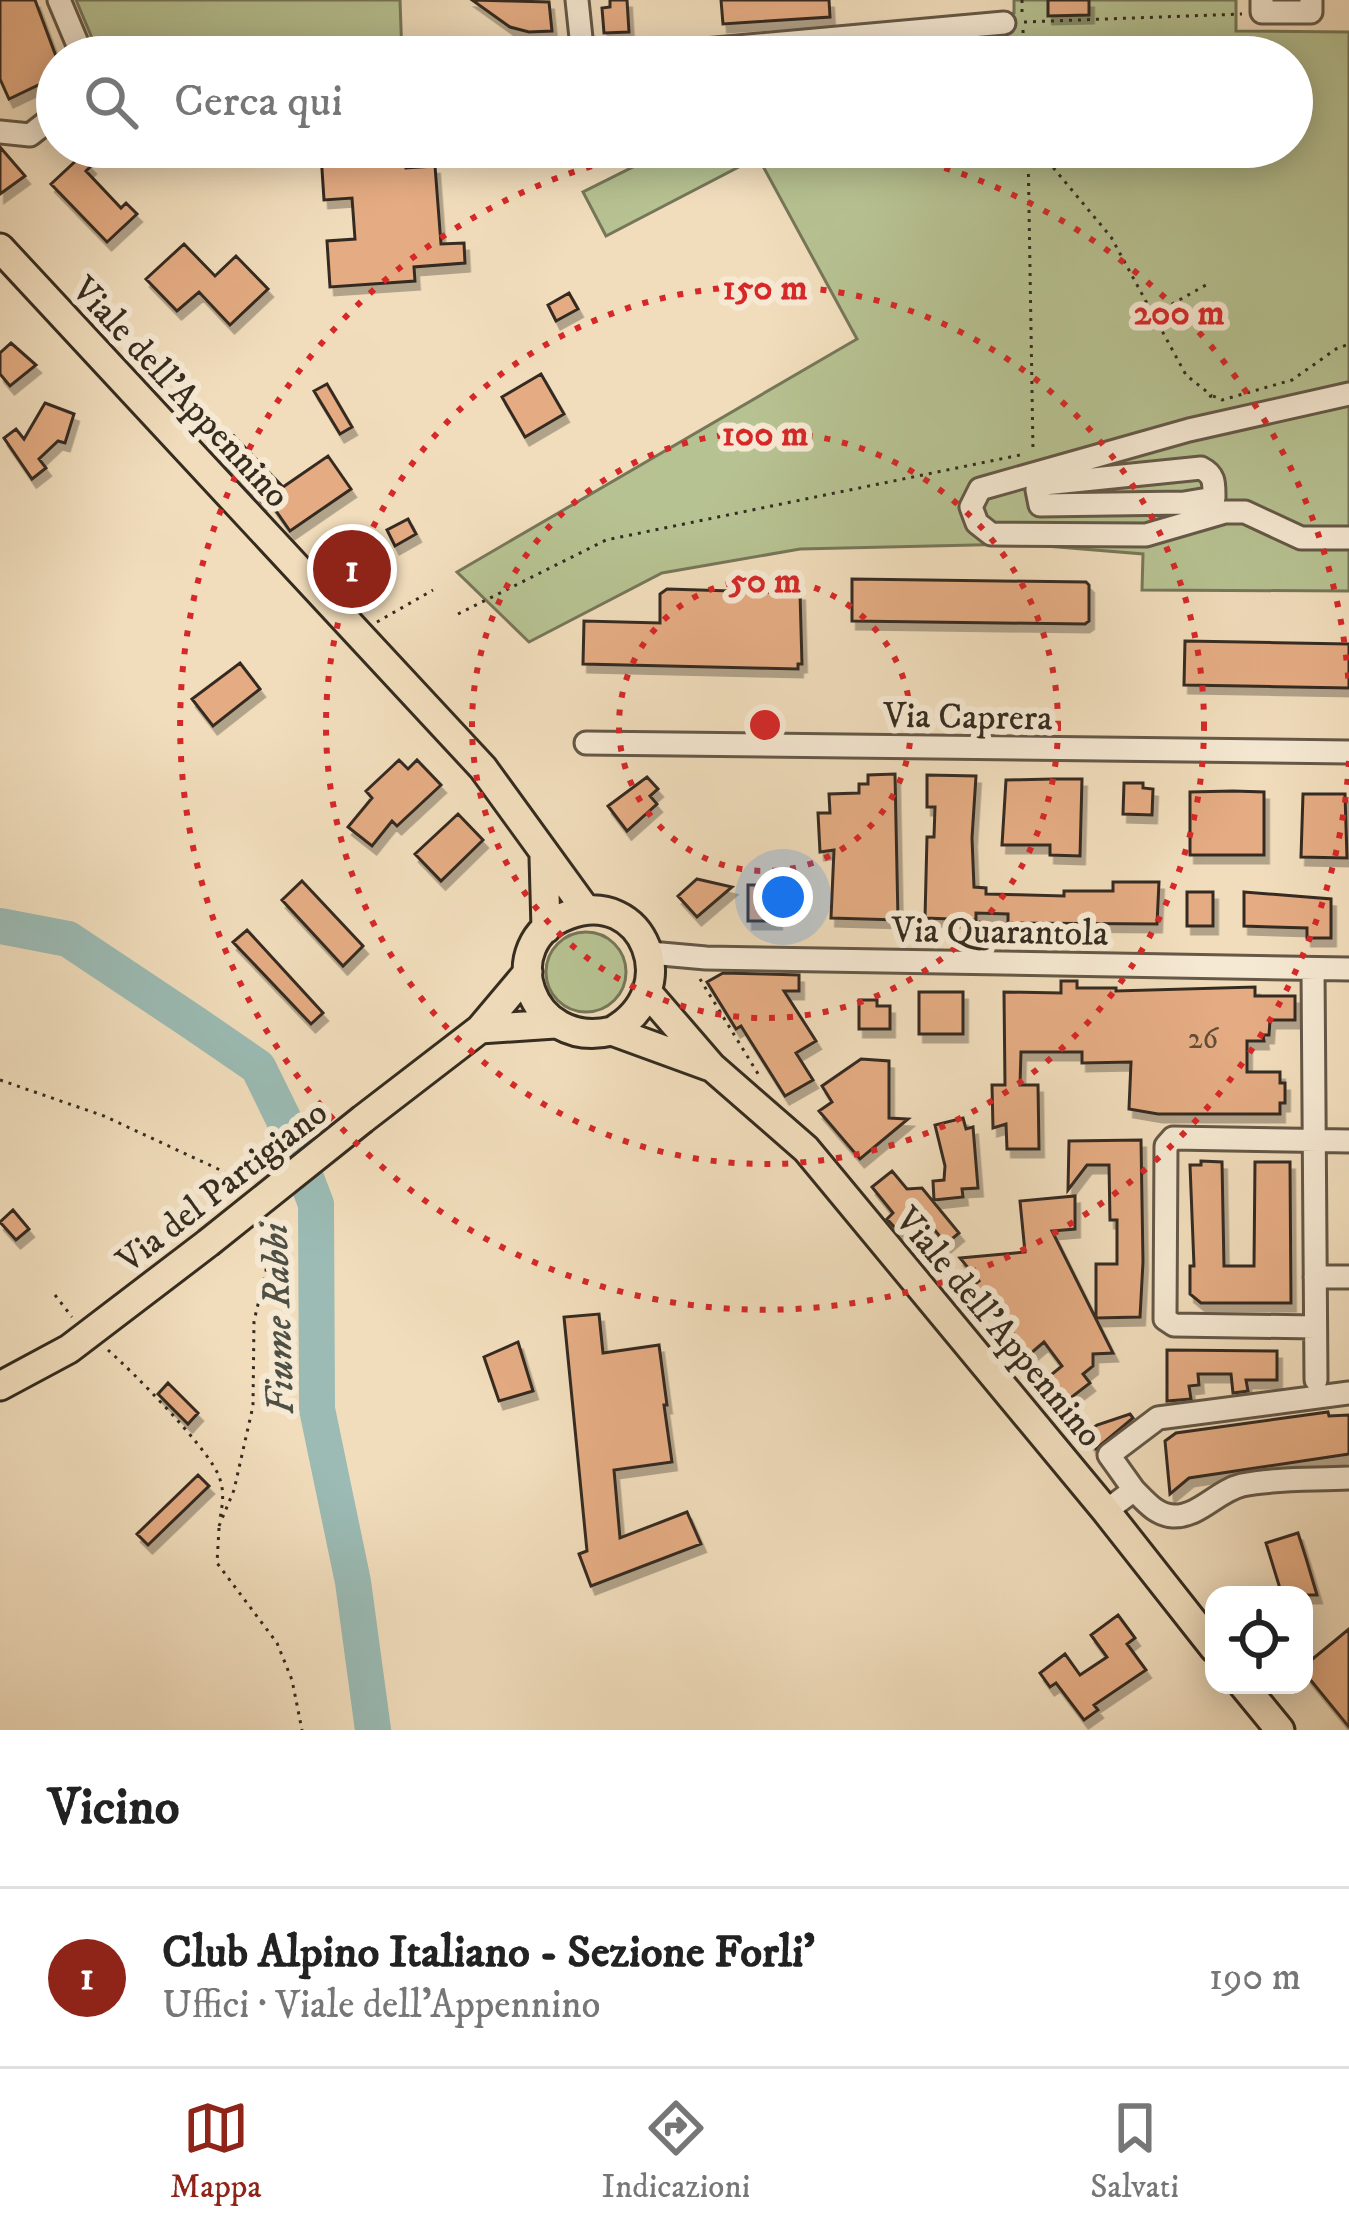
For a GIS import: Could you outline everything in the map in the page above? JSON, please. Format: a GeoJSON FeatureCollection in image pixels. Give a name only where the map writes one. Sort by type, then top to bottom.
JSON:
{"type":"FeatureCollection","features":[{"type":"Feature","properties":{"kind":"main road","name":"Viale dell'Appennino"},"geometry":{"type":"LineString","coordinates":[[0,248],[483,768],[586,910],[618,916],[643,938],[650,953]]}},
{"type":"Feature","properties":{"kind":"main road"},"geometry":{"type":"LineString","coordinates":[[544,857],[546,929]]}},
{"type":"Feature","properties":{"kind":"main road"},"geometry":{"type":"LineString","coordinates":[[555,1024],[530,992],[528,971],[536,941],[571,913],[586,910]]}},
{"type":"Feature","properties":{"kind":"main road"},"geometry":{"type":"LineString","coordinates":[[612,1031],[640,1010],[649,994],[650,953]]}},
{"type":"Feature","properties":{"kind":"main road","name":"Via del Partigiano"},"geometry":{"type":"LineString","coordinates":[[0,1386],[69,1349],[208,1244],[480,1029],[528,971]]}},
{"type":"Feature","properties":{"kind":"main road","name":"Viale dell'Appennino"},"geometry":{"type":"LineString","coordinates":[[649,994],[712,1067],[806,1149],[1205,1636]]}},
{"type":"Feature","properties":{"kind":"main road","name":"Viale dell'Appennino"},"geometry":{"type":"LineString","coordinates":[[555,1024],[583,1034],[612,1031],[712,1067]]}},
{"type":"Feature","properties":{"kind":"main road"},"geometry":{"type":"LineString","coordinates":[[480,1029],[555,1024]]}},
{"type":"Feature","properties":{"kind":"main road"},"geometry":{"type":"LineString","coordinates":[[1250,1694],[1280,1730]]}},
{"type":"Feature","properties":{"kind":"street"},"geometry":{"type":"LineString","coordinates":[[59,0],[74,36]]}},
{"type":"Feature","properties":{"kind":"street"},"geometry":{"type":"LineString","coordinates":[[578,0],[581,36]]}},
{"type":"Feature","properties":{"kind":"street"},"geometry":{"type":"LineString","coordinates":[[1262,6],[1311,12],[1311,0]]}},
{"type":"Feature","properties":{"kind":"street"},"geometry":{"type":"LineString","coordinates":[[864,36],[1004,23]]}},
{"type":"Feature","properties":{"kind":"street"},"geometry":{"type":"LineString","coordinates":[[0,132],[30,135],[36,130]]}},
{"type":"Feature","properties":{"kind":"street"},"geometry":{"type":"LineString","coordinates":[[1349,394],[1091,471],[1044,484],[1037,490],[1040,505],[1214,498],[1210,473],[1201,468],[1091,471],[980,488],[971,507],[976,523],[992,534],[1146,536],[1225,512],[1245,512],[1301,538],[1349,538]]}},
{"type":"Feature","properties":{"kind":"street"},"geometry":{"type":"LineString","coordinates":[[1086,505],[1091,471]]}},
{"type":"Feature","properties":{"kind":"street"},"geometry":{"type":"LineString","coordinates":[[1139,473],[1169,503]]}},
{"type":"Feature","properties":{"kind":"street","name":"Via Caprera"},"geometry":{"type":"LineString","coordinates":[[586,743],[1349,752]]}},
{"type":"Feature","properties":{"kind":"street","name":"Via Quarantola"},"geometry":{"type":"LineString","coordinates":[[650,953],[706,958],[1349,969]]}},
{"type":"Feature","properties":{"kind":"street"},"geometry":{"type":"LineString","coordinates":[[1313,968],[1316,1380]]}},
{"type":"Feature","properties":{"kind":"street"},"geometry":{"type":"LineString","coordinates":[[1315,1327],[1174,1325],[1166,1318],[1166,1145],[1173,1138],[1349,1141]]}},
{"type":"Feature","properties":{"kind":"street"},"geometry":{"type":"LineString","coordinates":[[1315,1277],[1349,1277]]}},
{"type":"Feature","properties":{"kind":"street"},"geometry":{"type":"LineString","coordinates":[[1349,1393],[1158,1418],[1109,1455],[1153,1509],[1171,1516],[1195,1512],[1219,1493],[1244,1485],[1349,1478]]}},
{"type":"Feature","properties":{"kind":"street"},"geometry":{"type":"LineString","coordinates":[[1106,1510],[1134,1490]]}},
{"type":"Feature","properties":{"kind":"path"},"geometry":{"type":"LineString","coordinates":[[1023,36],[1022,22],[1262,6]]}},
{"type":"Feature","properties":{"kind":"path"},"geometry":{"type":"LineString","coordinates":[[458,614],[606,540],[1033,452],[1028,168]]}},
{"type":"Feature","properties":{"kind":"path"},"geometry":{"type":"LineString","coordinates":[[1054,168],[1111,237],[1186,375],[1211,395],[1222,400],[1292,380],[1349,344]]}},
{"type":"Feature","properties":{"kind":"path"},"geometry":{"type":"LineString","coordinates":[[1154,314],[1206,285]]}},
{"type":"Feature","properties":{"kind":"path"},"geometry":{"type":"LineString","coordinates":[[1207,405],[1211,395]]}},
{"type":"Feature","properties":{"kind":"path"},"geometry":{"type":"LineString","coordinates":[[370,626],[433,590]]}},
{"type":"Feature","properties":{"kind":"path"},"geometry":{"type":"LineString","coordinates":[[0,1080],[104,1116],[192,1154],[245,1180],[253,1196]]}},
{"type":"Feature","properties":{"kind":"path"},"geometry":{"type":"LineString","coordinates":[[219,1526],[234,1490],[253,1406],[254,1321],[266,1271],[269,1228]]}},
{"type":"Feature","properties":{"kind":"path"},"geometry":{"type":"LineString","coordinates":[[55,1295],[77,1321]]}},
{"type":"Feature","properties":{"kind":"path"},"geometry":{"type":"LineString","coordinates":[[103,1345],[198,1445],[217,1472],[224,1494],[217,1563],[277,1642],[292,1679],[302,1730]]}},
{"type":"Feature","properties":{"kind":"green space"},"geometry":{"type":"Polygon","coordinates":[[[76,0],[400,0],[401,36],[91,36],[76,0]]]}},
{"type":"Feature","properties":{"kind":"green space"},"geometry":{"type":"Polygon","coordinates":[[[1014,0],[1236,0],[1236,31],[1349,32],[1349,591],[1142,590],[1143,554],[1021,544],[800,549],[662,573],[529,642],[457,572],[857,339],[764,168],[1313,168],[1313,36],[875,36],[1014,13],[1014,0]]]}},
{"type":"Feature","properties":{"kind":"green space"},"geometry":{"type":"Polygon","coordinates":[[[631,168],[737,168],[606,236],[583,192],[631,168]]]}},
{"type":"Feature","properties":{"kind":"green space"},"geometry":{"type":"Polygon","coordinates":[[[586,932],[614,944],[626,972],[614,1000],[586,1012],[558,1000],[546,972],[558,944],[586,932]]]}},
{"type":"Feature","properties":{"kind":"building"},"geometry":{"type":"Polygon","coordinates":[[[0,0],[35,0],[48,36],[36,36],[36,86],[9,99],[0,79],[0,0]]]}},
{"type":"Feature","properties":{"kind":"building"},"geometry":{"type":"Polygon","coordinates":[[[472,0],[549,2],[552,31],[510,27],[472,0]]]}},
{"type":"Feature","properties":{"kind":"building"},"geometry":{"type":"Polygon","coordinates":[[[610,0],[627,0],[629,32],[604,33],[602,8],[610,7],[610,0]]]}},
{"type":"Feature","properties":{"kind":"building"},"geometry":{"type":"Polygon","coordinates":[[[721,0],[829,0],[830,17],[723,24],[721,0]]]}},
{"type":"Feature","properties":{"kind":"building"},"geometry":{"type":"Polygon","coordinates":[[[1048,0],[1089,0],[1089,15],[1048,16],[1048,0]]]}},
{"type":"Feature","properties":{"kind":"building"},"geometry":{"type":"Polygon","coordinates":[[[0,147],[25,176],[0,194],[0,147]]]}},
{"type":"Feature","properties":{"kind":"building"},"geometry":{"type":"Polygon","coordinates":[[[68,168],[89,168],[86,171],[121,208],[126,203],[137,214],[107,242],[51,184],[68,168]]]}},
{"type":"Feature","properties":{"kind":"building"},"geometry":{"type":"Polygon","coordinates":[[[322,168],[435,168],[441,244],[464,243],[465,263],[414,267],[415,281],[330,287],[327,241],[355,239],[352,198],[324,200],[322,168]]]}},
{"type":"Feature","properties":{"kind":"building"},"geometry":{"type":"Polygon","coordinates":[[[184,244],[215,276],[236,256],[268,289],[230,325],[199,292],[177,311],[146,279],[184,244]]]}},
{"type":"Feature","properties":{"kind":"building"},"geometry":{"type":"Polygon","coordinates":[[[569,293],[578,309],[556,321],[548,305],[569,293]]]}},
{"type":"Feature","properties":{"kind":"building"},"geometry":{"type":"Polygon","coordinates":[[[11,343],[36,365],[10,386],[0,374],[0,353],[11,343]]]}},
{"type":"Feature","properties":{"kind":"building"},"geometry":{"type":"Polygon","coordinates":[[[541,374],[564,414],[525,437],[502,397],[541,374]]]}},
{"type":"Feature","properties":{"kind":"building"},"geometry":{"type":"Polygon","coordinates":[[[327,384],[352,427],[340,434],[314,391],[327,384]]]}},
{"type":"Feature","properties":{"kind":"building"},"geometry":{"type":"Polygon","coordinates":[[[45,403],[74,414],[65,443],[58,441],[39,459],[46,468],[32,479],[4,438],[16,429],[24,439],[45,403]]]}},
{"type":"Feature","properties":{"kind":"building"},"geometry":{"type":"Polygon","coordinates":[[[234,436],[283,487],[328,456],[351,489],[290,531],[267,498],[262,502],[217,453],[234,436]]]}},
{"type":"Feature","properties":{"kind":"building"},"geometry":{"type":"Polygon","coordinates":[[[408,519],[416,534],[395,546],[387,530],[408,519]]]}},
{"type":"Feature","properties":{"kind":"building"},"geometry":{"type":"Polygon","coordinates":[[[368,553],[380,574],[351,590],[339,570],[368,553]]]}},
{"type":"Feature","properties":{"kind":"building"},"geometry":{"type":"Polygon","coordinates":[[[852,579],[1086,582],[1089,621],[852,621],[852,579]]]}},
{"type":"Feature","properties":{"kind":"building"},"geometry":{"type":"Polygon","coordinates":[[[667,589],[800,593],[802,664],[798,669],[583,664],[584,621],[660,623],[660,594],[667,589]]]}},
{"type":"Feature","properties":{"kind":"building"},"geometry":{"type":"Polygon","coordinates":[[[1185,641],[1349,644],[1349,688],[1184,685],[1185,641]]]}},
{"type":"Feature","properties":{"kind":"building"},"geometry":{"type":"Polygon","coordinates":[[[240,663],[260,689],[213,726],[192,699],[240,663]]]}},
{"type":"Feature","properties":{"kind":"building"},"geometry":{"type":"Polygon","coordinates":[[[399,760],[408,769],[417,760],[441,785],[397,826],[392,821],[372,846],[348,827],[372,798],[366,791],[399,760]]]}},
{"type":"Feature","properties":{"kind":"building"},"geometry":{"type":"Polygon","coordinates":[[[895,774],[898,920],[831,918],[834,850],[820,852],[818,813],[830,813],[829,794],[859,793],[859,784],[868,784],[868,775],[895,774]]]}},
{"type":"Feature","properties":{"kind":"building"},"geometry":{"type":"Polygon","coordinates":[[[927,775],[976,776],[974,887],[986,888],[986,894],[1064,896],[1064,891],[1113,891],[1113,882],[1159,882],[1157,924],[1008,923],[1008,914],[976,913],[976,920],[925,918],[927,837],[934,837],[935,807],[927,807],[927,775]]]}},
{"type":"Feature","properties":{"kind":"building"},"geometry":{"type":"Polygon","coordinates":[[[647,777],[658,789],[650,796],[657,804],[627,831],[608,806],[647,777]]]}},
{"type":"Feature","properties":{"kind":"building"},"geometry":{"type":"Polygon","coordinates":[[[1082,779],[1080,856],[1050,855],[1050,845],[1002,845],[1006,780],[1082,779]]]}},
{"type":"Feature","properties":{"kind":"building"},"geometry":{"type":"Polygon","coordinates":[[[1124,783],[1143,783],[1143,788],[1153,789],[1152,815],[1123,814],[1124,783]]]}},
{"type":"Feature","properties":{"kind":"building"},"geometry":{"type":"Polygon","coordinates":[[[1190,792],[1264,792],[1264,855],[1190,855],[1190,792]]]}},
{"type":"Feature","properties":{"kind":"building"},"geometry":{"type":"Polygon","coordinates":[[[1303,794],[1345,794],[1347,858],[1301,857],[1303,794]]]}},
{"type":"Feature","properties":{"kind":"building"},"geometry":{"type":"Polygon","coordinates":[[[458,814],[483,840],[441,881],[415,854],[458,814]]]}},
{"type":"Feature","properties":{"kind":"building"},"geometry":{"type":"Polygon","coordinates":[[[697,879],[732,887],[697,917],[678,896],[697,879]]]}},
{"type":"Feature","properties":{"kind":"building"},"geometry":{"type":"Polygon","coordinates":[[[302,881],[363,946],[343,966],[282,900],[302,881]]]}},
{"type":"Feature","properties":{"kind":"building"},"geometry":{"type":"Polygon","coordinates":[[[748,885],[777,885],[777,921],[748,921],[748,885]]]}},
{"type":"Feature","properties":{"kind":"building"},"geometry":{"type":"Polygon","coordinates":[[[1187,892],[1213,892],[1213,926],[1187,926],[1187,892]]]}},
{"type":"Feature","properties":{"kind":"building"},"geometry":{"type":"Polygon","coordinates":[[[1244,892],[1331,899],[1331,938],[1307,938],[1307,928],[1244,926],[1244,892]]]}},
{"type":"Feature","properties":{"kind":"building"},"geometry":{"type":"Polygon","coordinates":[[[247,930],[323,1013],[311,1024],[233,942],[247,930]]]}},
{"type":"Feature","properties":{"kind":"building"},"geometry":{"type":"Polygon","coordinates":[[[723,973],[799,975],[799,991],[784,991],[816,1041],[796,1053],[813,1080],[785,1096],[707,982],[723,973]]]}},
{"type":"Feature","properties":{"kind":"building"},"geometry":{"type":"Polygon","coordinates":[[[1061,981],[1077,981],[1077,988],[1116,991],[1255,987],[1255,996],[1295,996],[1295,1020],[1270,1020],[1264,1041],[1247,1041],[1247,1072],[1280,1072],[1280,1083],[1285,1083],[1280,1114],[1158,1114],[1129,1109],[1131,1062],[1082,1063],[1082,1052],[1021,1052],[1020,1085],[1038,1085],[1039,1149],[1007,1149],[1006,1124],[993,1128],[992,1085],[1005,1085],[1004,992],[1061,993],[1061,981]]]}},
{"type":"Feature","properties":{"kind":"building"},"geometry":{"type":"Polygon","coordinates":[[[919,992],[963,992],[963,1034],[919,1034],[919,992]]]}},
{"type":"Feature","properties":{"kind":"building"},"geometry":{"type":"Polygon","coordinates":[[[859,1000],[890,1006],[890,1029],[859,1029],[859,1000]]]}},
{"type":"Feature","properties":{"kind":"building"},"geometry":{"type":"Polygon","coordinates":[[[861,1059],[889,1061],[889,1118],[908,1119],[860,1159],[819,1111],[832,1102],[822,1086],[861,1059]]]}},
{"type":"Feature","properties":{"kind":"building"},"geometry":{"type":"Polygon","coordinates":[[[963,1118],[966,1129],[973,1127],[978,1188],[962,1189],[963,1197],[934,1200],[933,1181],[944,1180],[945,1166],[935,1125],[963,1118]]]}},
{"type":"Feature","properties":{"kind":"building"},"geometry":{"type":"Polygon","coordinates":[[[1141,1140],[1140,1317],[1096,1318],[1096,1264],[1117,1264],[1109,1165],[1087,1165],[1068,1190],[1069,1141],[1141,1140]]]}},
{"type":"Feature","properties":{"kind":"building"},"geometry":{"type":"Polygon","coordinates":[[[1201,1161],[1222,1162],[1224,1266],[1254,1266],[1255,1162],[1290,1162],[1291,1303],[1201,1303],[1190,1294],[1190,1266],[1194,1266],[1190,1165],[1201,1165],[1201,1161]]]}},
{"type":"Feature","properties":{"kind":"building"},"geometry":{"type":"Polygon","coordinates":[[[892,1171],[907,1189],[922,1188],[959,1233],[946,1244],[921,1213],[898,1231],[887,1219],[893,1213],[872,1187],[892,1171]]]}},
{"type":"Feature","properties":{"kind":"building"},"geometry":{"type":"Polygon","coordinates":[[[1075,1196],[1075,1229],[1052,1231],[1113,1353],[1093,1354],[1093,1366],[1083,1374],[1090,1383],[1064,1403],[1046,1379],[1062,1366],[1044,1342],[1030,1354],[1010,1335],[971,1287],[979,1281],[960,1258],[1025,1252],[1020,1201],[1075,1196]]]}},
{"type":"Feature","properties":{"kind":"building"},"geometry":{"type":"Polygon","coordinates":[[[13,1210],[29,1229],[16,1240],[0,1222],[13,1210]]]}},
{"type":"Feature","properties":{"kind":"building"},"geometry":{"type":"Polygon","coordinates":[[[599,1314],[603,1353],[659,1345],[667,1405],[672,1462],[614,1470],[620,1538],[687,1512],[701,1544],[591,1586],[579,1554],[587,1551],[564,1317],[599,1314]]]}},
{"type":"Feature","properties":{"kind":"building"},"geometry":{"type":"Polygon","coordinates":[[[518,1342],[533,1391],[499,1401],[484,1357],[518,1342]]]}},
{"type":"Feature","properties":{"kind":"building"},"geometry":{"type":"Polygon","coordinates":[[[1167,1350],[1277,1351],[1277,1380],[1246,1380],[1248,1391],[1233,1393],[1231,1374],[1198,1374],[1199,1385],[1189,1386],[1191,1399],[1167,1401],[1167,1350]]]}},
{"type":"Feature","properties":{"kind":"building"},"geometry":{"type":"Polygon","coordinates":[[[168,1383],[198,1413],[188,1424],[158,1394],[168,1383]]]}},
{"type":"Feature","properties":{"kind":"building"},"geometry":{"type":"Polygon","coordinates":[[[1328,1412],[1329,1416],[1349,1415],[1349,1454],[1189,1478],[1170,1494],[1165,1441],[1176,1433],[1328,1412]]]}},
{"type":"Feature","properties":{"kind":"building"},"geometry":{"type":"Polygon","coordinates":[[[1130,1414],[1133,1418],[1096,1449],[1084,1435],[1097,1425],[1130,1414]]]}},
{"type":"Feature","properties":{"kind":"building"},"geometry":{"type":"Polygon","coordinates":[[[198,1475],[209,1486],[148,1545],[137,1534],[198,1475]]]}},
{"type":"Feature","properties":{"kind":"building"},"geometry":{"type":"Polygon","coordinates":[[[1298,1533],[1317,1595],[1313,1595],[1313,1586],[1279,1586],[1266,1543],[1298,1533]]]}},
{"type":"Feature","properties":{"kind":"building"},"geometry":{"type":"Polygon","coordinates":[[[1118,1615],[1135,1638],[1127,1644],[1146,1670],[1094,1705],[1098,1710],[1084,1720],[1056,1683],[1050,1687],[1040,1673],[1065,1654],[1080,1675],[1107,1657],[1091,1635],[1118,1615]]]}},
{"type":"Feature","properties":{"kind":"building"},"geometry":{"type":"Polygon","coordinates":[[[1349,1629],[1349,1727],[1313,1683],[1313,1659],[1349,1629]]]}},
{"type":"Feature","properties":{"kind":"waterway","name":"Fiume Rabbi"},"geometry":{"type":"LineString","coordinates":[[0,926],[68,939],[194,1023],[258,1067],[283,1118],[316,1204],[317,1409],[353,1582],[373,1730]]}},
{"type":"Feature","properties":{"kind":"place","name":"Club Alpino Italiano - Sezione Forli'"},"geometry":{"type":"Point","coordinates":[352,569]}}]}
